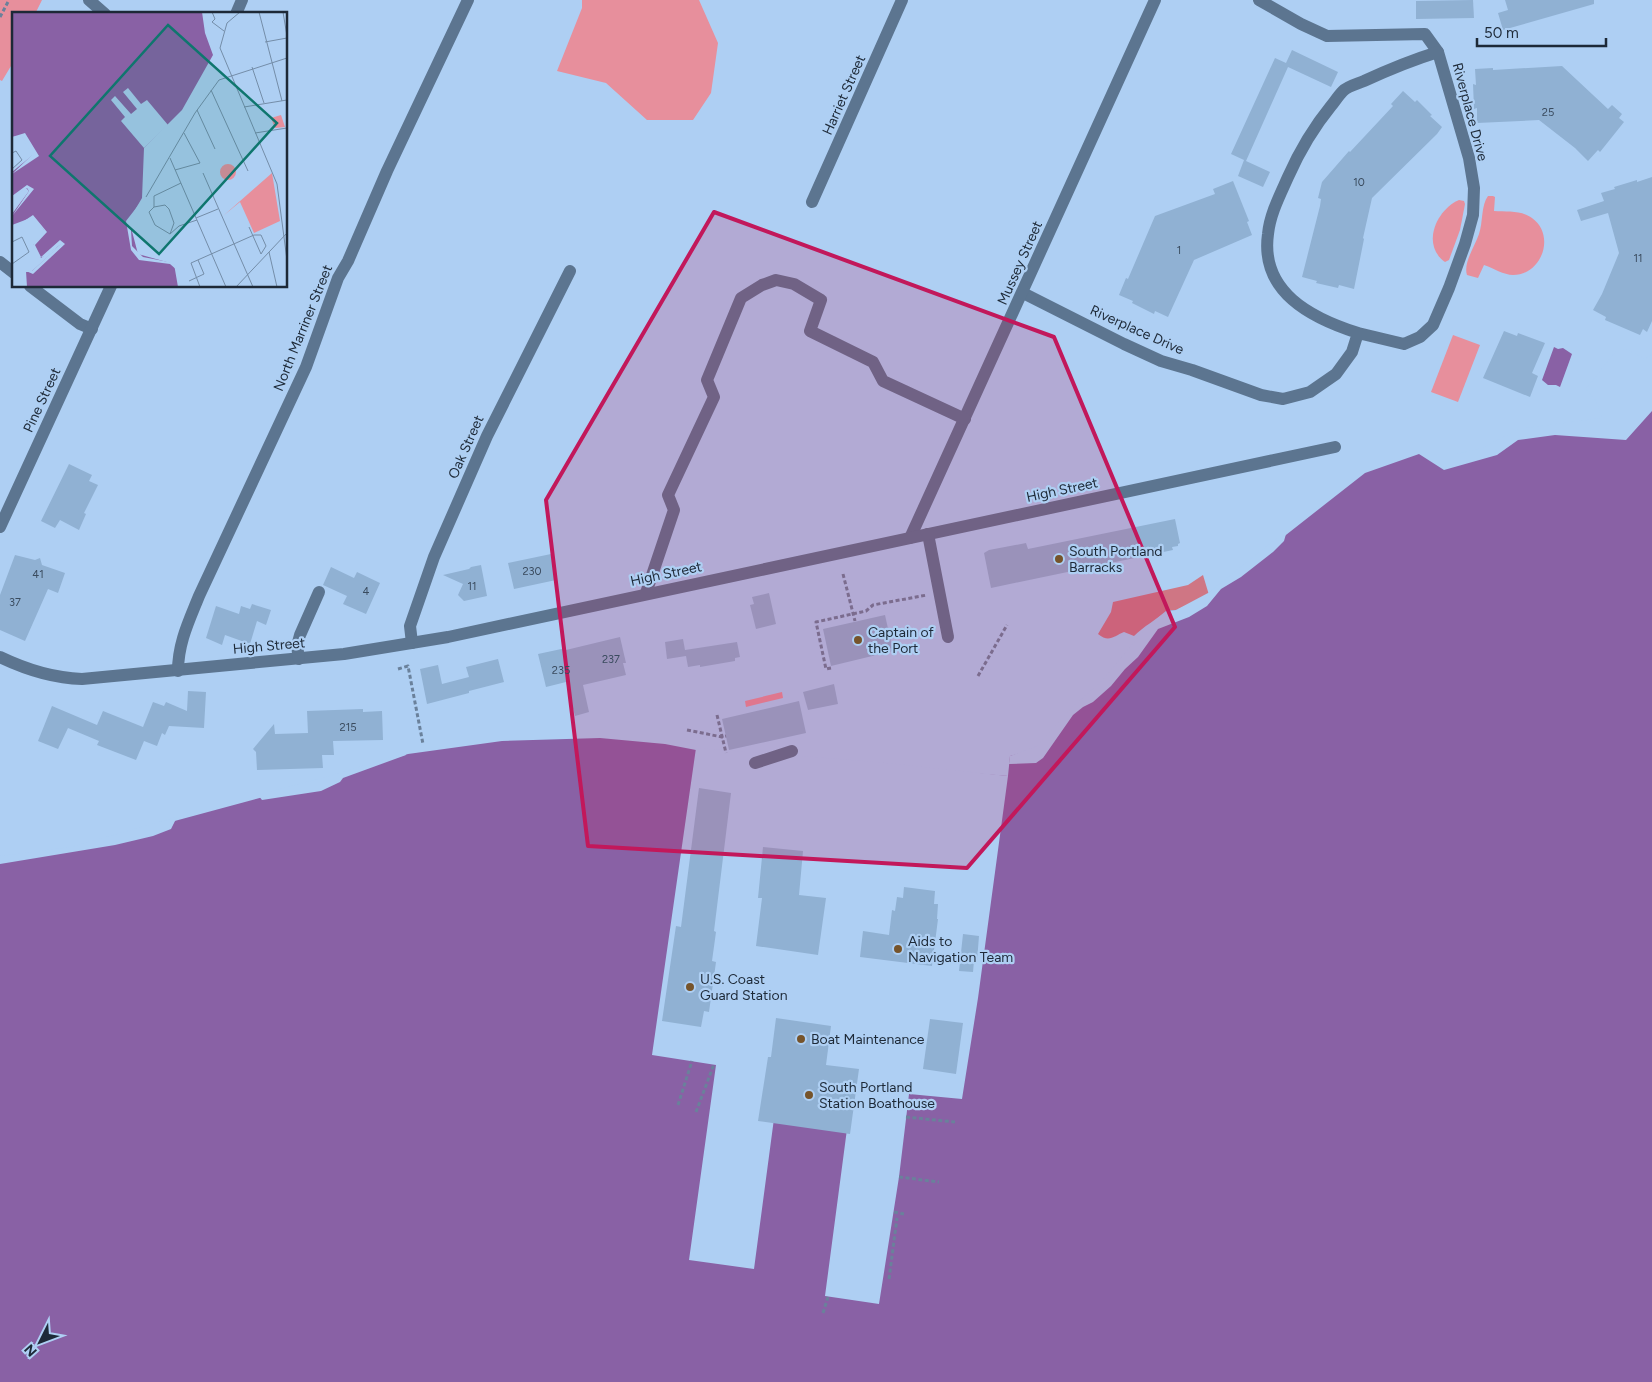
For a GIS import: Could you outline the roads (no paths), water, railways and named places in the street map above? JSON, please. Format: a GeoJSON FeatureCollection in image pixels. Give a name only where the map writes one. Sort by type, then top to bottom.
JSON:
{"type":"FeatureCollection","features":[{"type":"Feature","properties":{"kind":"street"},"geometry":{"type":"LineString","coordinates":[[89,0],[104,12]]}},
{"type":"Feature","properties":{"kind":"street"},"geometry":{"type":"LineString","coordinates":[[237,12],[242,0]]}},
{"type":"Feature","properties":{"kind":"street","name":"North Marriner Street"},"geometry":{"type":"LineString","coordinates":[[178,671],[180,648],[199,596],[306,367],[338,278],[348,261],[387,171],[468,0]]}},
{"type":"Feature","properties":{"kind":"street","name":"Harriet Street"},"geometry":{"type":"LineString","coordinates":[[812,202],[902,0]]}},
{"type":"Feature","properties":{"kind":"street","name":"Mussey Street"},"geometry":{"type":"LineString","coordinates":[[910,538],[1155,0]]}},
{"type":"Feature","properties":{"kind":"street"},"geometry":{"type":"LineString","coordinates":[[1259,0],[1301,24],[1328,36],[1425,34],[1438,52]]}},
{"type":"Feature","properties":{"kind":"street","name":"Riverplace Drive"},"geometry":{"type":"LineString","coordinates":[[1438,52],[1469,158],[1474,188],[1473,215],[1465,244],[1433,325],[1420,337],[1404,344],[1358,333],[1338,326],[1303,309],[1287,296],[1272,274],[1268,260],[1268,233],[1273,212],[1300,150],[1317,124],[1344,90],[1403,63],[1438,52]]}},
{"type":"Feature","properties":{"kind":"street"},"geometry":{"type":"LineString","coordinates":[[0,262],[12,271]]}},
{"type":"Feature","properties":{"kind":"street","name":"Oak Street"},"geometry":{"type":"LineString","coordinates":[[412,643],[410,626],[434,557],[487,436],[570,271]]}},
{"type":"Feature","properties":{"kind":"street"},"geometry":{"type":"LineString","coordinates":[[646,594],[674,510],[668,495],[714,397],[707,380],[741,298],[762,285],[776,280],[794,284],[821,300],[810,331],[873,362],[884,381],[965,419]]}},
{"type":"Feature","properties":{"kind":"street"},"geometry":{"type":"LineString","coordinates":[[33,288],[80,324],[92,330]]}},
{"type":"Feature","properties":{"kind":"street","name":"Pine Street"},"geometry":{"type":"LineString","coordinates":[[0,527],[110,288]]}},
{"type":"Feature","properties":{"kind":"street","name":"Riverplace Drive"},"geometry":{"type":"LineString","coordinates":[[1023,293],[1161,361],[1261,395],[1283,399],[1310,392],[1336,374],[1352,352],[1358,333]]}},
{"type":"Feature","properties":{"kind":"street","name":"High Street"},"geometry":{"type":"LineString","coordinates":[[0,657],[35,672],[61,678],[82,679],[344,654],[448,637],[1335,447]]}},
{"type":"Feature","properties":{"kind":"street"},"geometry":{"type":"LineString","coordinates":[[928,534],[948,637]]}},
{"type":"Feature","properties":{"kind":"street"},"geometry":{"type":"LineString","coordinates":[[299,658],[297,646],[300,635],[319,592]]}},
{"type":"Feature","properties":{"kind":"street"},"geometry":{"type":"LineString","coordinates":[[755,763],[792,752]]}},
{"type":"Feature","properties":{"kind":"place","name":"South Portland Barracks"},"geometry":{"type":"Point","coordinates":[1059,559]}},
{"type":"Feature","properties":{"kind":"place","name":"Captain of the Port"},"geometry":{"type":"Point","coordinates":[858,640]}},
{"type":"Feature","properties":{"kind":"place","name":"Aids to Navigation Team"},"geometry":{"type":"Point","coordinates":[898,949]}},
{"type":"Feature","properties":{"kind":"place","name":"U.S. Coast Guard Station"},"geometry":{"type":"Point","coordinates":[690,987]}},
{"type":"Feature","properties":{"kind":"place","name":"Boat Maintenance"},"geometry":{"type":"Point","coordinates":[801,1039]}},
{"type":"Feature","properties":{"kind":"place","name":"South Portland Station Boathouse"},"geometry":{"type":"Point","coordinates":[809,1095]}}]}
